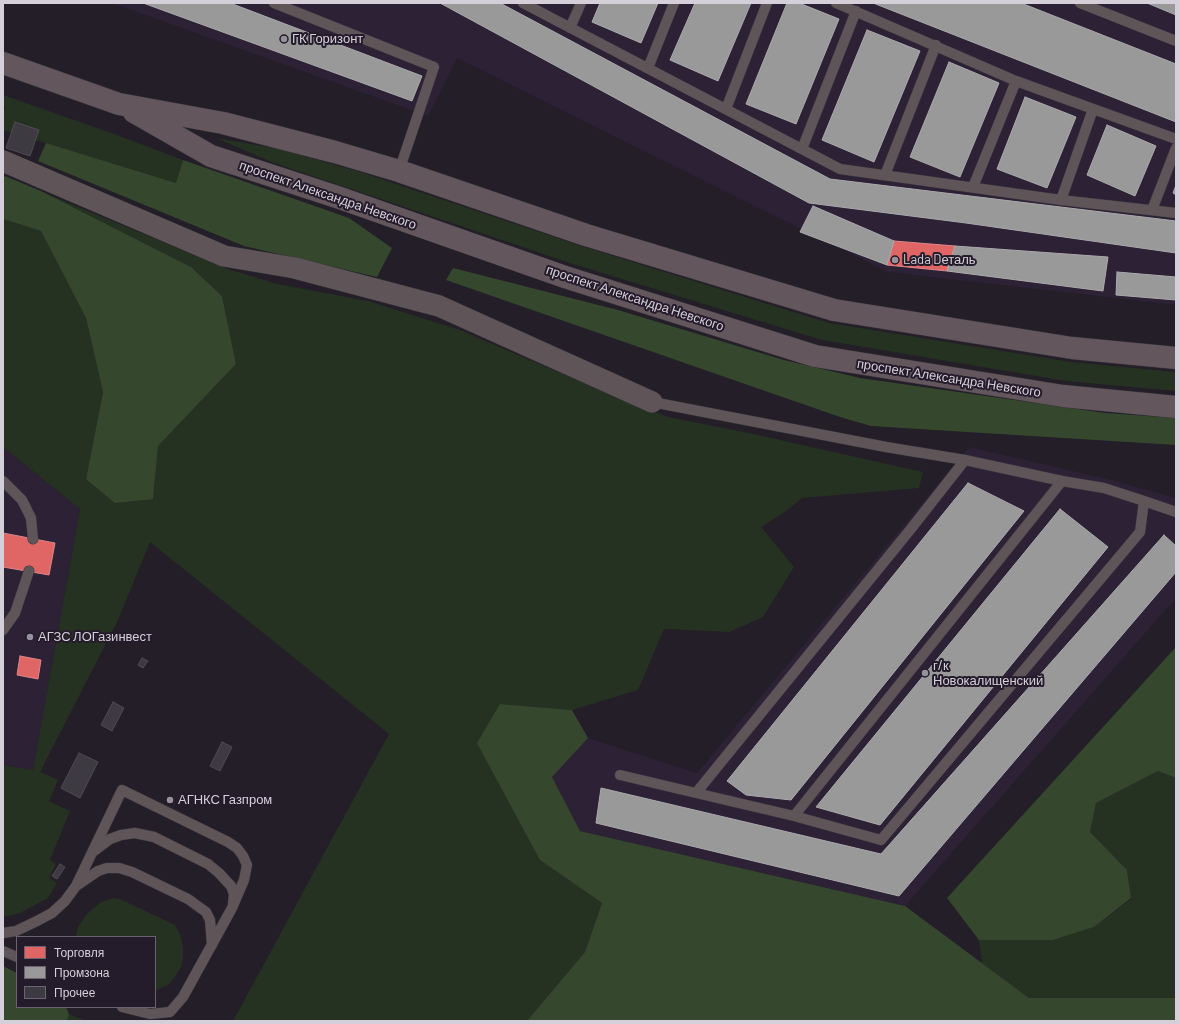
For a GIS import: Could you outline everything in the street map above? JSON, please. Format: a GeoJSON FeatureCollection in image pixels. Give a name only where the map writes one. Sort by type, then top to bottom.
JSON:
{"type":"FeatureCollection","features":[{"type":"Feature","properties":{"kind":"main road","name":"проспект Александра Невского"},"geometry":{"type":"LineString","coordinates":[[3,63],[119,104],[223,123],[335,152],[399,171],[586,235],[834,310],[1072,348],[1176,358]]}},
{"type":"Feature","properties":{"kind":"main road","name":"проспект Александра Невского"},"geometry":{"type":"LineString","coordinates":[[119,104],[211,156],[340,198],[565,277],[815,356],[1062,396],[1176,407]]}},
{"type":"Feature","properties":{"kind":"street"},"geometry":{"type":"LineString","coordinates":[[3,161],[224,256],[295,268],[439,306],[652,402]]}},
{"type":"Feature","properties":{"kind":"lane"},"geometry":{"type":"LineString","coordinates":[[274,3],[434,67],[399,171]]}},
{"type":"Feature","properties":{"kind":"lane"},"geometry":{"type":"LineString","coordinates":[[523,3],[840,169],[1061,200],[1176,213]]}},
{"type":"Feature","properties":{"kind":"lane"},"geometry":{"type":"LineString","coordinates":[[570,28],[581,3]]}},
{"type":"Feature","properties":{"kind":"lane"},"geometry":{"type":"LineString","coordinates":[[648,68],[674,3]]}},
{"type":"Feature","properties":{"kind":"lane"},"geometry":{"type":"LineString","coordinates":[[726,109],[767,3]]}},
{"type":"Feature","properties":{"kind":"lane"},"geometry":{"type":"LineString","coordinates":[[836,3],[1016,81],[1176,139]]}},
{"type":"Feature","properties":{"kind":"lane"},"geometry":{"type":"LineString","coordinates":[[1080,3],[1176,41]]}},
{"type":"Feature","properties":{"kind":"lane"},"geometry":{"type":"LineString","coordinates":[[802,149],[856,11]]}},
{"type":"Feature","properties":{"kind":"lane"},"geometry":{"type":"LineString","coordinates":[[885,175],[936,46]]}},
{"type":"Feature","properties":{"kind":"lane"},"geometry":{"type":"LineString","coordinates":[[973,187],[1016,81]]}},
{"type":"Feature","properties":{"kind":"lane"},"geometry":{"type":"LineString","coordinates":[[1061,200],[1093,109]]}},
{"type":"Feature","properties":{"kind":"lane"},"geometry":{"type":"LineString","coordinates":[[1152,210],[1176,148]]}},
{"type":"Feature","properties":{"kind":"lane"},"geometry":{"type":"LineString","coordinates":[[652,402],[886,447],[965,460],[1062,481],[1104,488],[1176,512]]}},
{"type":"Feature","properties":{"kind":"lane"},"geometry":{"type":"LineString","coordinates":[[696,793],[910,530],[965,460]]}},
{"type":"Feature","properties":{"kind":"lane"},"geometry":{"type":"LineString","coordinates":[[794,816],[1062,481]]}},
{"type":"Feature","properties":{"kind":"lane"},"geometry":{"type":"LineString","coordinates":[[3,482],[22,500],[31,518],[33,539]]}},
{"type":"Feature","properties":{"kind":"lane"},"geometry":{"type":"LineString","coordinates":[[620,775],[794,816],[881,840],[1140,532],[1144,501]]}},
{"type":"Feature","properties":{"kind":"lane"},"geometry":{"type":"LineString","coordinates":[[3,630],[15,613],[29,571]]}},
{"type":"Feature","properties":{"kind":"lane"},"geometry":{"type":"LineString","coordinates":[[3,933],[16,930],[37,921],[52,913],[65,900],[76,886],[122,790],[228,842],[237,848],[243,856],[246,865],[243,884],[232,908],[183,998],[170,1012],[150,1014],[126,1008]]}},
{"type":"Feature","properties":{"kind":"lane"},"geometry":{"type":"LineString","coordinates":[[92,852],[110,840],[122,835],[135,833],[154,837],[208,864],[219,873],[231,886],[234,894],[232,908]]}},
{"type":"Feature","properties":{"kind":"lane"},"geometry":{"type":"LineString","coordinates":[[76,886],[98,871],[107,868],[119,868],[132,872],[188,899],[206,912],[210,920],[212,945]]}},
{"type":"Feature","properties":{"kind":"lane"},"geometry":{"type":"LineString","coordinates":[[3,951],[16,957]]}},
{"type":"Feature","properties":{"kind":"shaded area"},"geometry":{"type":"Polygon","coordinates":[[[112,3],[1176,3],[1176,305],[888,272],[457,58],[428,116],[112,3]]]}},
{"type":"Feature","properties":{"kind":"shaded area","name":"АГЗС ЛОГазинвест"},"geometry":{"type":"Polygon","coordinates":[[[3,447],[80,509],[33,770],[3,765],[3,447]]]}},
{"type":"Feature","properties":{"kind":"shaded area"},"geometry":{"type":"Polygon","coordinates":[[[969,447],[1112,480],[1176,498],[1176,546],[1163,536],[881,854],[601,788],[597,823],[899,896],[1176,572],[1176,598],[905,906],[580,831],[552,777],[588,738],[697,773],[969,447]],[[968,483],[727,781],[746,795],[791,799],[1024,511],[968,483]],[[1060,509],[880,825],[1108,547],[1060,509]]]}},
{"type":"Feature","properties":{"kind":"green space"},"geometry":{"type":"Polygon","coordinates":[[[3,95],[183,160],[176,183],[3,130],[3,114],[5,107],[3,106],[3,95]]]}},
{"type":"Feature","properties":{"kind":"green space"},"geometry":{"type":"Polygon","coordinates":[[[216,138],[280,149],[363,173],[581,246],[829,323],[1071,362],[1176,372],[1176,391],[1066,381],[822,340],[573,264],[274,163],[216,138]]]}},
{"type":"Feature","properties":{"kind":"green space"},"geometry":{"type":"Polygon","coordinates":[[[46,143],[176,183],[183,160],[349,218],[392,248],[377,277],[244,246],[38,161],[46,143]]]}},
{"type":"Feature","properties":{"kind":"green space"},"geometry":{"type":"Polygon","coordinates":[[[5,176],[41,191],[191,267],[222,296],[236,364],[158,446],[153,499],[115,503],[86,479],[103,392],[86,318],[41,231],[3,219],[3,178],[5,176]]]}},
{"type":"Feature","properties":{"kind":"green space"},"geometry":{"type":"Polygon","coordinates":[[[47,194],[228,269],[277,284],[368,301],[460,330],[609,394],[668,417],[749,433],[923,472],[919,488],[802,498],[785,512],[761,527],[794,567],[763,617],[729,632],[664,629],[638,690],[572,710],[500,704],[540,860],[602,903],[585,952],[527,1021],[233,1021],[389,734],[150,542],[118,620],[40,772],[58,780],[49,801],[70,811],[50,860],[56,864],[49,878],[57,883],[48,898],[20,913],[3,917],[3,765],[33,770],[80,509],[3,447],[3,219],[41,231],[86,318],[103,392],[86,479],[153,499],[158,446],[236,364],[222,296],[191,267],[47,194]]]}},
{"type":"Feature","properties":{"kind":"green space"},"geometry":{"type":"Polygon","coordinates":[[[453,268],[618,310],[784,360],[860,378],[1105,413],[1176,418],[1176,445],[871,426],[840,417],[446,280],[453,268]]]}},
{"type":"Feature","properties":{"kind":"green space"},"geometry":{"type":"Polygon","coordinates":[[[1176,647],[1176,778],[1158,771],[1096,803],[1090,832],[1127,870],[1131,898],[1094,927],[1053,940],[979,940],[947,898],[1176,647]]]}},
{"type":"Feature","properties":{"kind":"green space"},"geometry":{"type":"Polygon","coordinates":[[[500,704],[572,710],[588,738],[552,777],[580,831],[905,906],[1029,998],[1176,998],[1176,1021],[527,1021],[585,952],[602,903],[540,860],[477,743],[500,704]]]}},
{"type":"Feature","properties":{"kind":"green space"},"geometry":{"type":"Polygon","coordinates":[[[1158,771],[1176,778],[1176,998],[1029,998],[982,963],[979,940],[1053,940],[1094,927],[1131,899],[1127,870],[1090,832],[1096,803],[1158,771]]]}},
{"type":"Feature","properties":{"kind":"green space"},"geometry":{"type":"Polygon","coordinates":[[[114,898],[120,899],[175,925],[180,934],[183,947],[183,957],[181,967],[169,984],[156,990],[156,936],[76,936],[78,927],[87,914],[101,902],[114,898]]]}},
{"type":"Feature","properties":{"kind":"green space"},"geometry":{"type":"Polygon","coordinates":[[[3,966],[16,972],[16,1008],[66,1008],[69,1014],[67,1021],[3,1021],[3,966]]]}},
{"type":"Feature","properties":{"kind":"green space"},"geometry":{"type":"Polygon","coordinates":[[[69,1014],[87,1021],[67,1021],[69,1014]]]}},
{"type":"Feature","properties":{"kind":"building: Торговля"},"geometry":{"type":"Polygon","coordinates":[[[894,241],[955,246],[947,271],[887,265],[894,241]]]}},
{"type":"Feature","properties":{"kind":"building: Торговля"},"geometry":{"type":"Polygon","coordinates":[[[3,533],[55,543],[49,575],[3,567],[3,533]]]}},
{"type":"Feature","properties":{"kind":"building: Торговля"},"geometry":{"type":"Polygon","coordinates":[[[20,656],[41,660],[38,679],[17,675],[20,656]]]}},
{"type":"Feature","properties":{"kind":"building: Промзона","name":"ГК Горизонт"},"geometry":{"type":"Polygon","coordinates":[[[143,3],[230,3],[422,76],[412,101],[143,3]]]}},
{"type":"Feature","properties":{"kind":"building: Промзона"},"geometry":{"type":"Polygon","coordinates":[[[440,3],[500,3],[830,179],[1176,221],[1176,253],[966,223],[809,203],[440,3]]]}},
{"type":"Feature","properties":{"kind":"building: Промзона"},"geometry":{"type":"Polygon","coordinates":[[[600,3],[658,3],[641,43],[592,22],[600,3]]]}},
{"type":"Feature","properties":{"kind":"building: Промзона"},"geometry":{"type":"Polygon","coordinates":[[[695,3],[751,3],[718,81],[670,60],[695,3]]]}},
{"type":"Feature","properties":{"kind":"building: Промзона"},"geometry":{"type":"Polygon","coordinates":[[[787,3],[799,3],[839,19],[796,124],[746,104],[787,3]]]}},
{"type":"Feature","properties":{"kind":"building: Промзона"},"geometry":{"type":"Polygon","coordinates":[[[873,3],[1021,3],[1176,64],[1176,122],[873,3]]]}},
{"type":"Feature","properties":{"kind":"building: Промзона"},"geometry":{"type":"Polygon","coordinates":[[[1147,3],[1176,3],[1176,15],[1147,3]]]}},
{"type":"Feature","properties":{"kind":"building: Промзона"},"geometry":{"type":"Polygon","coordinates":[[[867,30],[920,51],[874,162],[822,140],[867,30]]]}},
{"type":"Feature","properties":{"kind":"building: Промзона"},"geometry":{"type":"Polygon","coordinates":[[[949,62],[999,83],[960,177],[910,157],[949,62]]]}},
{"type":"Feature","properties":{"kind":"building: Промзона"},"geometry":{"type":"Polygon","coordinates":[[[1025,97],[1076,117],[1047,188],[997,169],[1025,97]]]}},
{"type":"Feature","properties":{"kind":"building: Промзона"},"geometry":{"type":"Polygon","coordinates":[[[1107,125],[1156,146],[1135,196],[1087,175],[1107,125]]]}},
{"type":"Feature","properties":{"kind":"building: Промзона"},"geometry":{"type":"Polygon","coordinates":[[[1176,185],[1176,195],[1173,193],[1176,185]]]}},
{"type":"Feature","properties":{"kind":"building: Промзона"},"geometry":{"type":"Polygon","coordinates":[[[813,206],[894,241],[887,265],[800,232],[813,206]]]}},
{"type":"Feature","properties":{"kind":"building: Промзона"},"geometry":{"type":"Polygon","coordinates":[[[955,246],[1108,257],[1103,291],[947,271],[955,246]]]}},
{"type":"Feature","properties":{"kind":"building: Промзона"},"geometry":{"type":"Polygon","coordinates":[[[1117,272],[1176,277],[1176,300],[1116,295],[1117,272]]]}},
{"type":"Feature","properties":{"kind":"building: Промзона"},"geometry":{"type":"Polygon","coordinates":[[[968,483],[1024,511],[791,800],[746,795],[727,781],[968,483]]]}},
{"type":"Feature","properties":{"kind":"building: Промзона"},"geometry":{"type":"Polygon","coordinates":[[[1060,509],[1108,547],[880,825],[816,807],[1060,509]]]}},
{"type":"Feature","properties":{"kind":"building: Промзона"},"geometry":{"type":"Polygon","coordinates":[[[1164,535],[1176,546],[1176,572],[899,896],[596,823],[601,788],[881,854],[1164,535]]]}},
{"type":"Feature","properties":{"kind":"building: Прочее"},"geometry":{"type":"Polygon","coordinates":[[[15,122],[39,130],[30,156],[6,148],[15,122]]]}},
{"type":"Feature","properties":{"kind":"building: Прочее"},"geometry":{"type":"Polygon","coordinates":[[[142,658],[148,661],[143,668],[138,665],[142,658]]]}},
{"type":"Feature","properties":{"kind":"building: Прочее"},"geometry":{"type":"Polygon","coordinates":[[[113,702],[124,708],[112,731],[101,725],[113,702]]]}},
{"type":"Feature","properties":{"kind":"building: Прочее"},"geometry":{"type":"Polygon","coordinates":[[[222,742],[232,747],[220,771],[210,766],[222,742]]]}},
{"type":"Feature","properties":{"kind":"building: Прочее"},"geometry":{"type":"Polygon","coordinates":[[[79,753],[98,762],[80,798],[61,788],[79,753]]]}},
{"type":"Feature","properties":{"kind":"building: Прочее"},"geometry":{"type":"Polygon","coordinates":[[[60,864],[65,867],[57,879],[52,876],[60,864]]]}},
{"type":"Feature","properties":{"kind":"place","name":"ГК Горизонт"},"geometry":{"type":"Point","coordinates":[284,39]}},
{"type":"Feature","properties":{"kind":"place","name":"Lada Dеталь"},"geometry":{"type":"Point","coordinates":[895,260]}},
{"type":"Feature","properties":{"kind":"place","name":"АГЗС ЛОГазинвест"},"geometry":{"type":"Point","coordinates":[30,637]}},
{"type":"Feature","properties":{"kind":"place","name":"г/к Новокалищенский"},"geometry":{"type":"Point","coordinates":[925,673]}},
{"type":"Feature","properties":{"kind":"place","name":"АГНКС Газпром"},"geometry":{"type":"Point","coordinates":[170,800]}}]}
